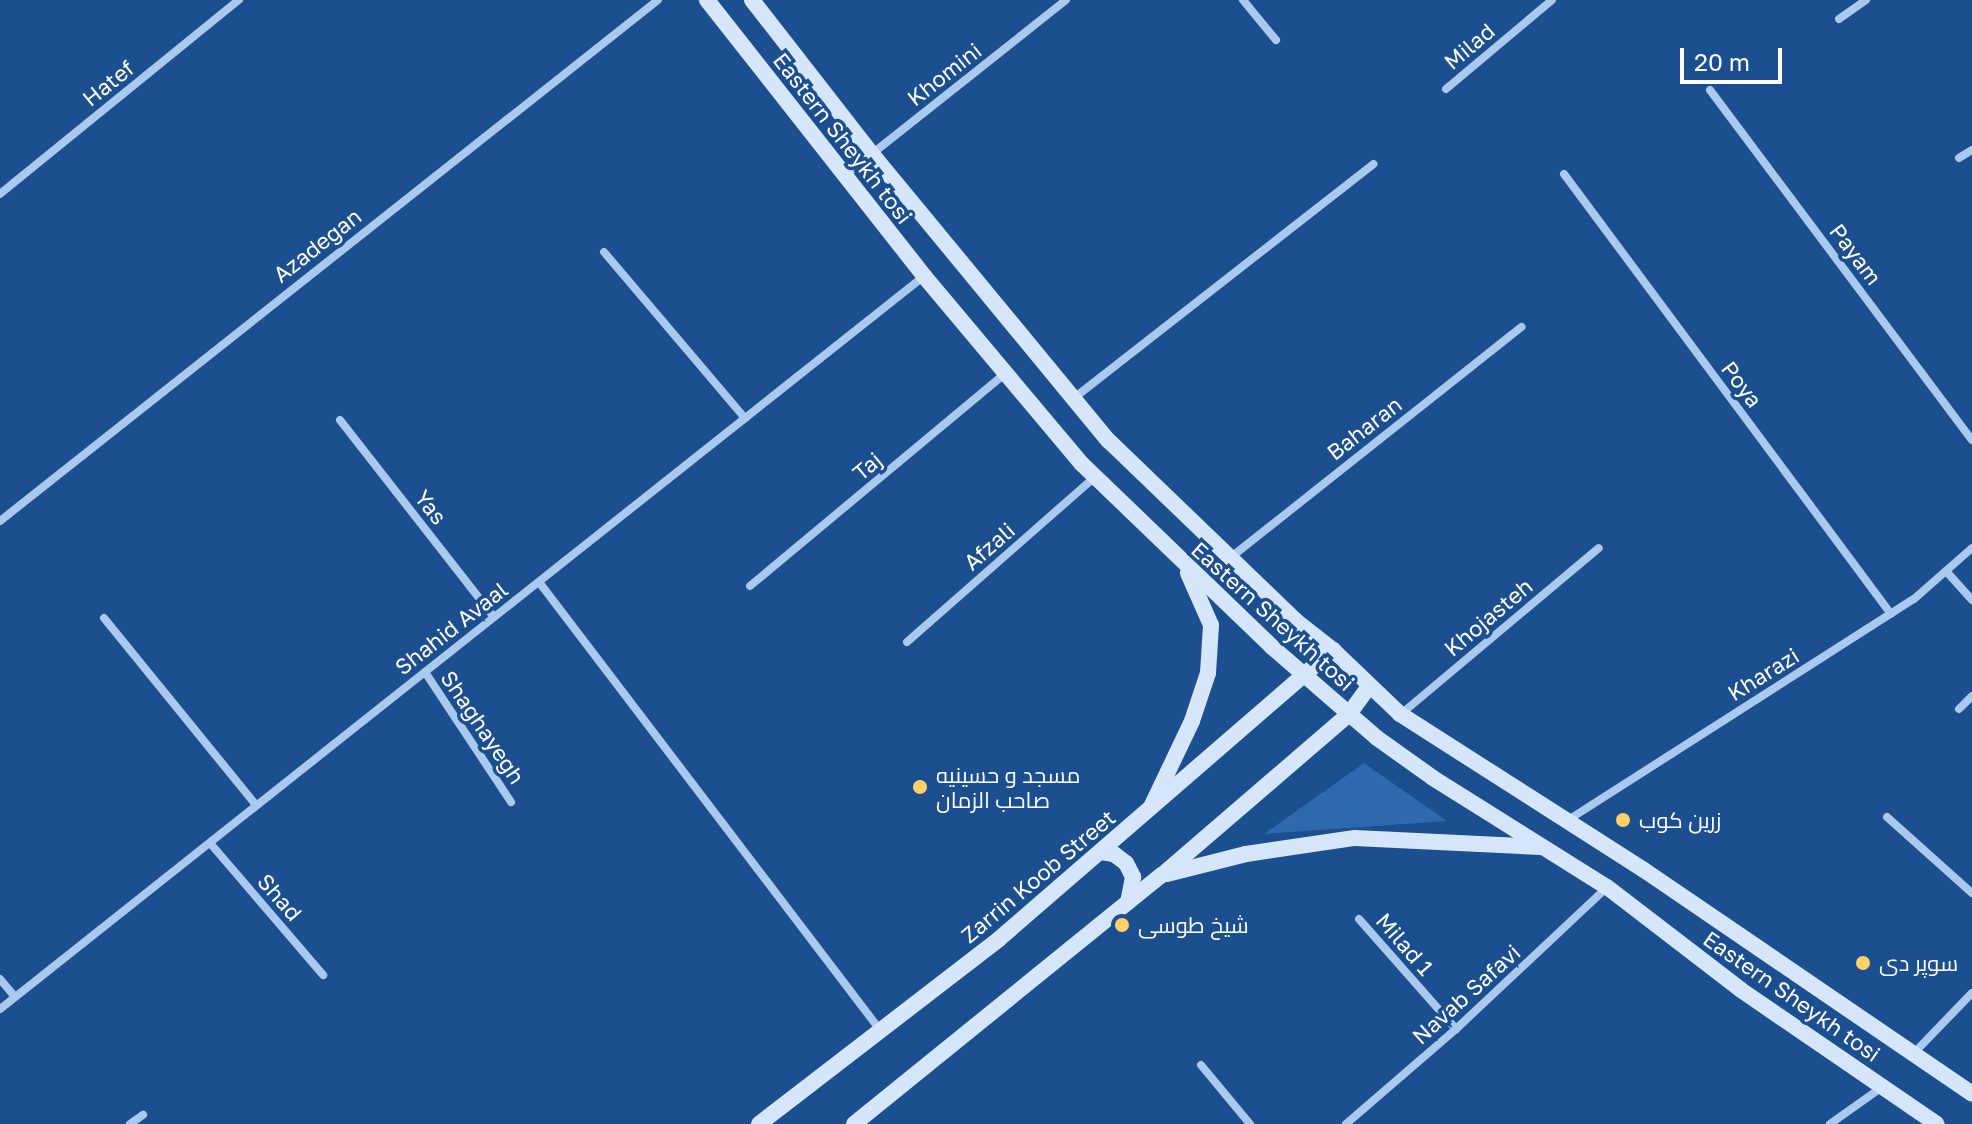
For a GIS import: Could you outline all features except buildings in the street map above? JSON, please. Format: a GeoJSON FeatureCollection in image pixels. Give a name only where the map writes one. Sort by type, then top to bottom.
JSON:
{"type":"FeatureCollection","features":[{"type":"Feature","properties":{"kind":"main road","name":"Eastern Sheykh tosi"},"geometry":{"type":"LineString","coordinates":[[707,0],[924,276],[1095,477],[1186,568],[1349,714],[1433,778],[1607,887],[1741,990],[1937,1124]]}},
{"type":"Feature","properties":{"kind":"main road","name":"Eastern Sheykh tosi"},"geometry":{"type":"LineString","coordinates":[[752,0],[872,154],[1119,452],[1296,621],[1333,650],[1400,714],[1644,870],[1972,1094]]}},
{"type":"Feature","properties":{"kind":"main road"},"geometry":{"type":"LineString","coordinates":[[1149,812],[1192,721],[1208,673],[1211,625],[1186,568]]}},
{"type":"Feature","properties":{"kind":"main road","name":"Zarrin Koob Street"},"geometry":{"type":"LineString","coordinates":[[759,1124],[999,939],[1333,650]]}},
{"type":"Feature","properties":{"kind":"main road"},"geometry":{"type":"LineString","coordinates":[[854,1124],[1162,875],[1349,714],[1369,686]]}},
{"type":"Feature","properties":{"kind":"main road"},"geometry":{"type":"LineString","coordinates":[[1162,875],[1246,854],[1355,838],[1542,847]]}},
{"type":"Feature","properties":{"kind":"main road"},"geometry":{"type":"LineString","coordinates":[[1101,852],[1114,854],[1126,863],[1133,877],[1128,902]]}},
{"type":"Feature","properties":{"kind":"street","name":"Hatef"},"geometry":{"type":"LineString","coordinates":[[0,194],[239,0]]}},
{"type":"Feature","properties":{"kind":"street","name":"Azadegan"},"geometry":{"type":"LineString","coordinates":[[0,521],[658,0]]}},
{"type":"Feature","properties":{"kind":"street","name":"Khomini"},"geometry":{"type":"LineString","coordinates":[[844,176],[1066,0]]}},
{"type":"Feature","properties":{"kind":"street"},"geometry":{"type":"LineString","coordinates":[[1243,0],[1276,40]]}},
{"type":"Feature","properties":{"kind":"street","name":"Milad"},"geometry":{"type":"LineString","coordinates":[[1446,89],[1552,0]]}},
{"type":"Feature","properties":{"kind":"street"},"geometry":{"type":"LineString","coordinates":[[1839,19],[1866,0]]}},
{"type":"Feature","properties":{"kind":"street","name":"Payam"},"geometry":{"type":"LineString","coordinates":[[1710,90],[1972,440]]}},
{"type":"Feature","properties":{"kind":"street"},"geometry":{"type":"LineString","coordinates":[[1959,158],[1972,150]]}},
{"type":"Feature","properties":{"kind":"street"},"geometry":{"type":"LineString","coordinates":[[1073,398],[1374,164]]}},
{"type":"Feature","properties":{"kind":"street","name":"Poya"},"geometry":{"type":"LineString","coordinates":[[1564,174],[1891,614]]}},
{"type":"Feature","properties":{"kind":"street"},"geometry":{"type":"LineString","coordinates":[[604,252],[745,418]]}},
{"type":"Feature","properties":{"kind":"street","name":"Shahid Avaal"},"geometry":{"type":"LineString","coordinates":[[0,1009],[924,276]]}},
{"type":"Feature","properties":{"kind":"street","name":"Baharan"},"geometry":{"type":"LineString","coordinates":[[1229,558],[1521,327]]}},
{"type":"Feature","properties":{"kind":"street","name":"Taj"},"geometry":{"type":"LineString","coordinates":[[750,586],[1006,373]]}},
{"type":"Feature","properties":{"kind":"street","name":"Yas"},"geometry":{"type":"LineString","coordinates":[[340,420],[494,617]]}},
{"type":"Feature","properties":{"kind":"street","name":"Afzali"},"geometry":{"type":"LineString","coordinates":[[907,642],[1095,477]]}},
{"type":"Feature","properties":{"kind":"street","name":"Khojasteh"},"geometry":{"type":"LineString","coordinates":[[1400,714],[1599,548]]}},
{"type":"Feature","properties":{"kind":"street","name":"Kharazi"},"geometry":{"type":"LineString","coordinates":[[1565,822],[1891,614],[1972,548]]}},
{"type":"Feature","properties":{"kind":"street"},"geometry":{"type":"LineString","coordinates":[[1946,571],[1972,600]]}},
{"type":"Feature","properties":{"kind":"street"},"geometry":{"type":"LineString","coordinates":[[539,582],[880,1031]]}},
{"type":"Feature","properties":{"kind":"street"},"geometry":{"type":"LineString","coordinates":[[104,618],[256,805]]}},
{"type":"Feature","properties":{"kind":"street","name":"Shaghayegh"},"geometry":{"type":"LineString","coordinates":[[425,672],[511,802]]}},
{"type":"Feature","properties":{"kind":"street"},"geometry":{"type":"LineString","coordinates":[[1959,709],[1972,696]]}},
{"type":"Feature","properties":{"kind":"street"},"geometry":{"type":"LineString","coordinates":[[1887,817],[1972,893]]}},
{"type":"Feature","properties":{"kind":"street","name":"Shad"},"geometry":{"type":"LineString","coordinates":[[210,843],[323,975]]}},
{"type":"Feature","properties":{"kind":"street","name":"Navab Safavi"},"geometry":{"type":"LineString","coordinates":[[1346,1124],[1456,1029],[1607,887]]}},
{"type":"Feature","properties":{"kind":"street","name":"Milad 1"},"geometry":{"type":"LineString","coordinates":[[1359,919],[1456,1029]]}},
{"type":"Feature","properties":{"kind":"street"},"geometry":{"type":"LineString","coordinates":[[0,979],[15,997]]}},
{"type":"Feature","properties":{"kind":"street"},"geometry":{"type":"LineString","coordinates":[[1914,1053],[1972,993]]}},
{"type":"Feature","properties":{"kind":"street"},"geometry":{"type":"LineString","coordinates":[[1201,1065],[1250,1124]]}},
{"type":"Feature","properties":{"kind":"street"},"geometry":{"type":"LineString","coordinates":[[1830,1124],[1882,1087]]}},
{"type":"Feature","properties":{"kind":"street"},"geometry":{"type":"LineString","coordinates":[[130,1124],[143,1115]]}},
{"type":"Feature","properties":{"kind":"shaded area"},"geometry":{"type":"Polygon","coordinates":[[[1364,763],[1447,821],[1264,834],[1364,763]]]}},
{"type":"Feature","properties":{"kind":"place","name":"مسجد و حسینیه صاحب الزمان"},"geometry":{"type":"Point","coordinates":[920,787]}},
{"type":"Feature","properties":{"kind":"place","name":"زرین کوب"},"geometry":{"type":"Point","coordinates":[1623,820]}},
{"type":"Feature","properties":{"kind":"place","name":"شیخ طوسی"},"geometry":{"type":"Point","coordinates":[1122,925]}},
{"type":"Feature","properties":{"kind":"place","name":"سوپر دی"},"geometry":{"type":"Point","coordinates":[1863,963]}}]}
